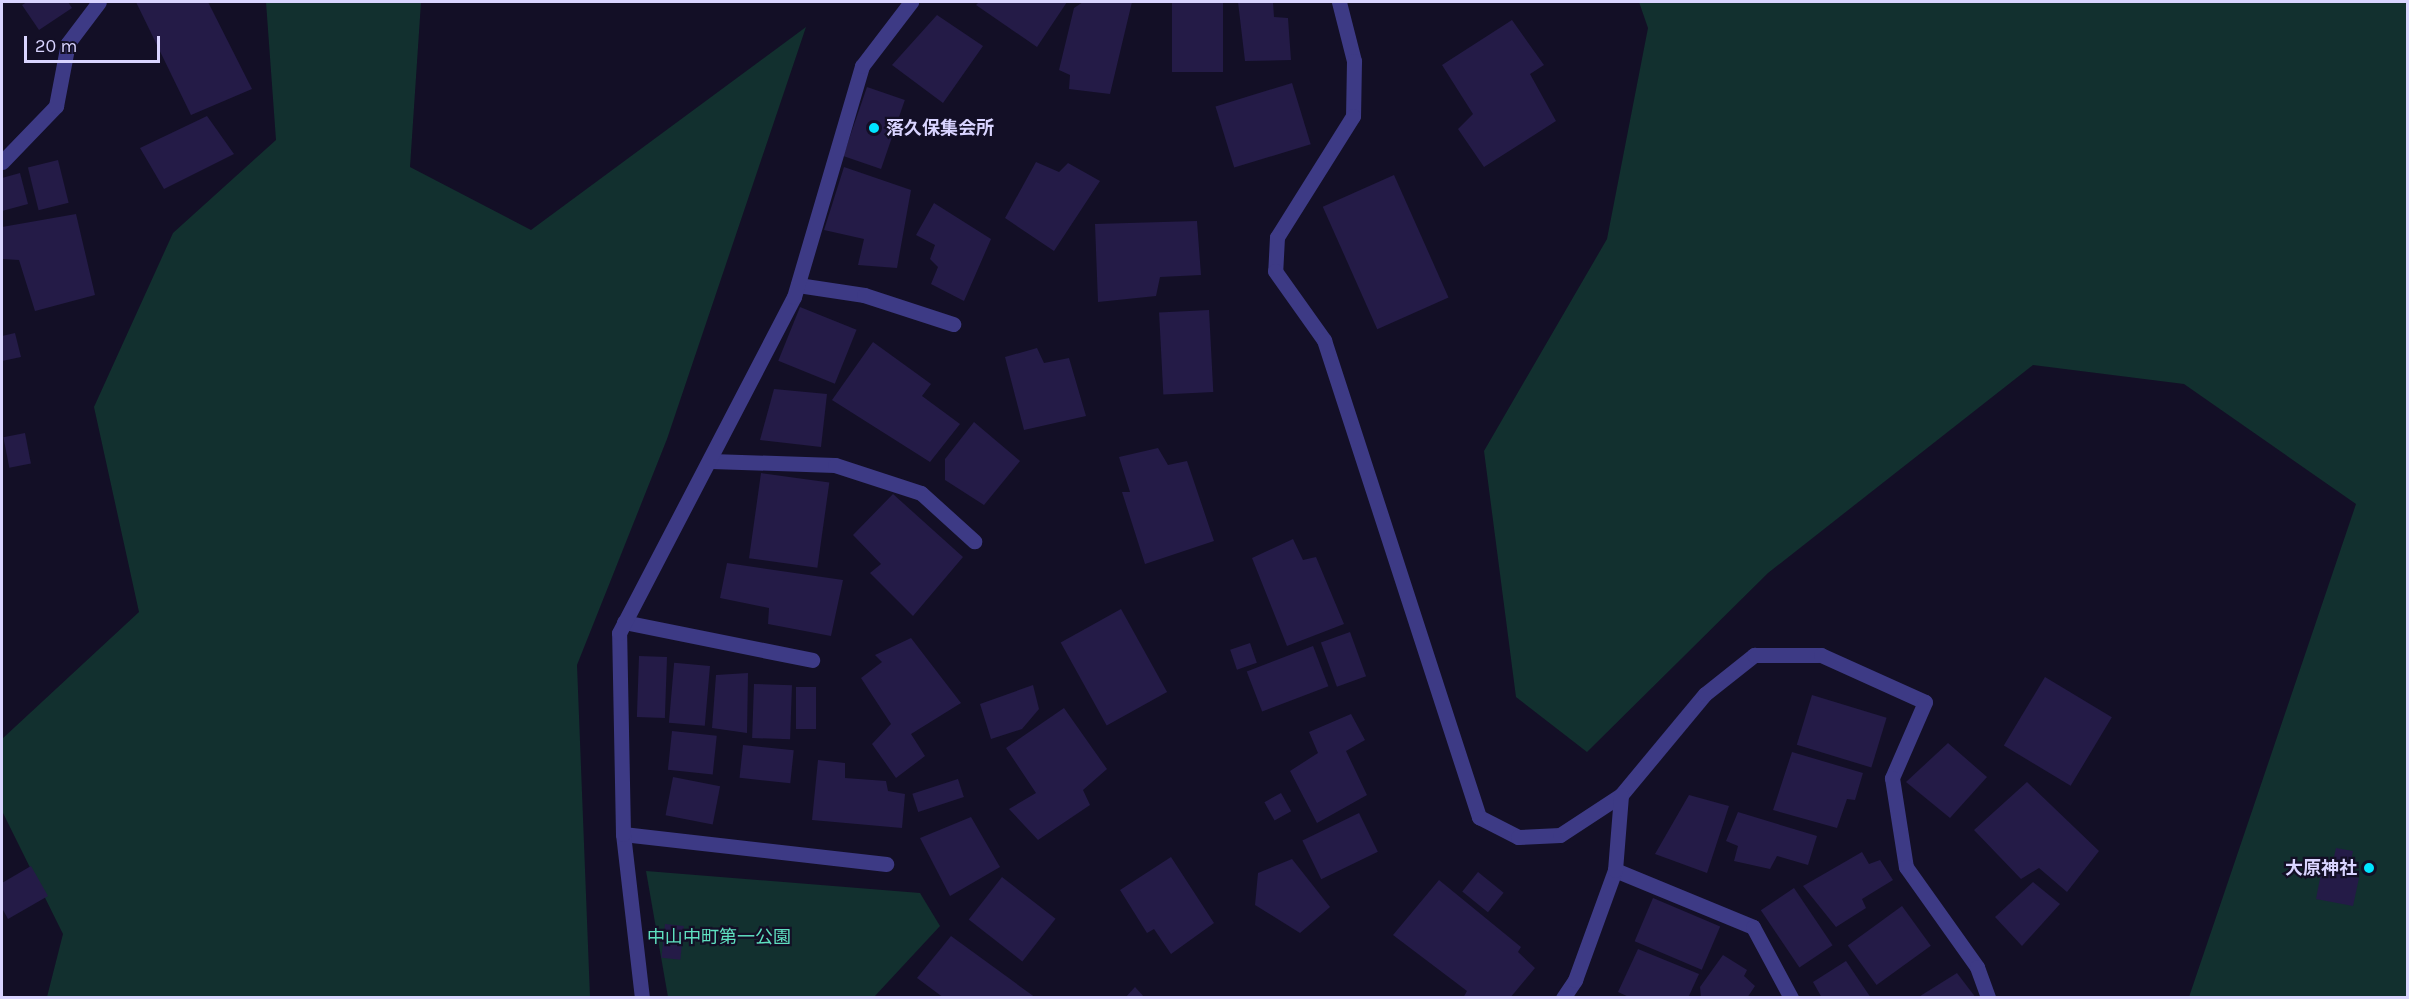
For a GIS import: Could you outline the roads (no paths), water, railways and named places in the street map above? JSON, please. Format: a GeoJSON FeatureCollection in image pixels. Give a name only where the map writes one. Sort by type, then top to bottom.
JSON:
{"type":"FeatureCollection","features":[{"type":"Feature","properties":{"kind":"street"},"geometry":{"type":"LineString","coordinates":[[2,162],[56,106],[68,43],[99,2]]}},
{"type":"Feature","properties":{"kind":"street"},"geometry":{"type":"LineString","coordinates":[[642,998],[624,834],[619,633],[711,461],[798,285],[862,66],[911,2]]}},
{"type":"Feature","properties":{"kind":"street"},"geometry":{"type":"LineString","coordinates":[[1339,2],[1354,61],[1353,116],[1277,237],[1275,271],[1324,340],[1479,817],[1518,837],[1560,835],[1622,795],[1705,694],[1754,655],[1821,655],[1925,702],[1892,778],[1906,867],[1977,967],[1988,998]]}},
{"type":"Feature","properties":{"kind":"street"},"geometry":{"type":"LineString","coordinates":[[798,285],[864,295],[952,324]]}},
{"type":"Feature","properties":{"kind":"street"},"geometry":{"type":"LineString","coordinates":[[711,461],[835,465],[921,493],[974,541]]}},
{"type":"Feature","properties":{"kind":"street"},"geometry":{"type":"LineString","coordinates":[[624,622],[812,660]]}},
{"type":"Feature","properties":{"kind":"street"},"geometry":{"type":"LineString","coordinates":[[1563,998],[1575,980],[1615,870],[1622,795]]}},
{"type":"Feature","properties":{"kind":"street"},"geometry":{"type":"LineString","coordinates":[[624,834],[886,864]]}},
{"type":"Feature","properties":{"kind":"street"},"geometry":{"type":"LineString","coordinates":[[1615,870],[1753,927],[1791,998]]}},
{"type":"Feature","properties":{"kind":"place","name":"落久保集会所"},"geometry":{"type":"Point","coordinates":[874,128]}},
{"type":"Feature","properties":{"kind":"place","name":"大原神社"},"geometry":{"type":"Point","coordinates":[2369,868]}},
{"type":"Feature","properties":{"kind":"park label","name":"中山中町第一公園"},"geometry":{"type":"Point","coordinates":[719,937]}}]}
